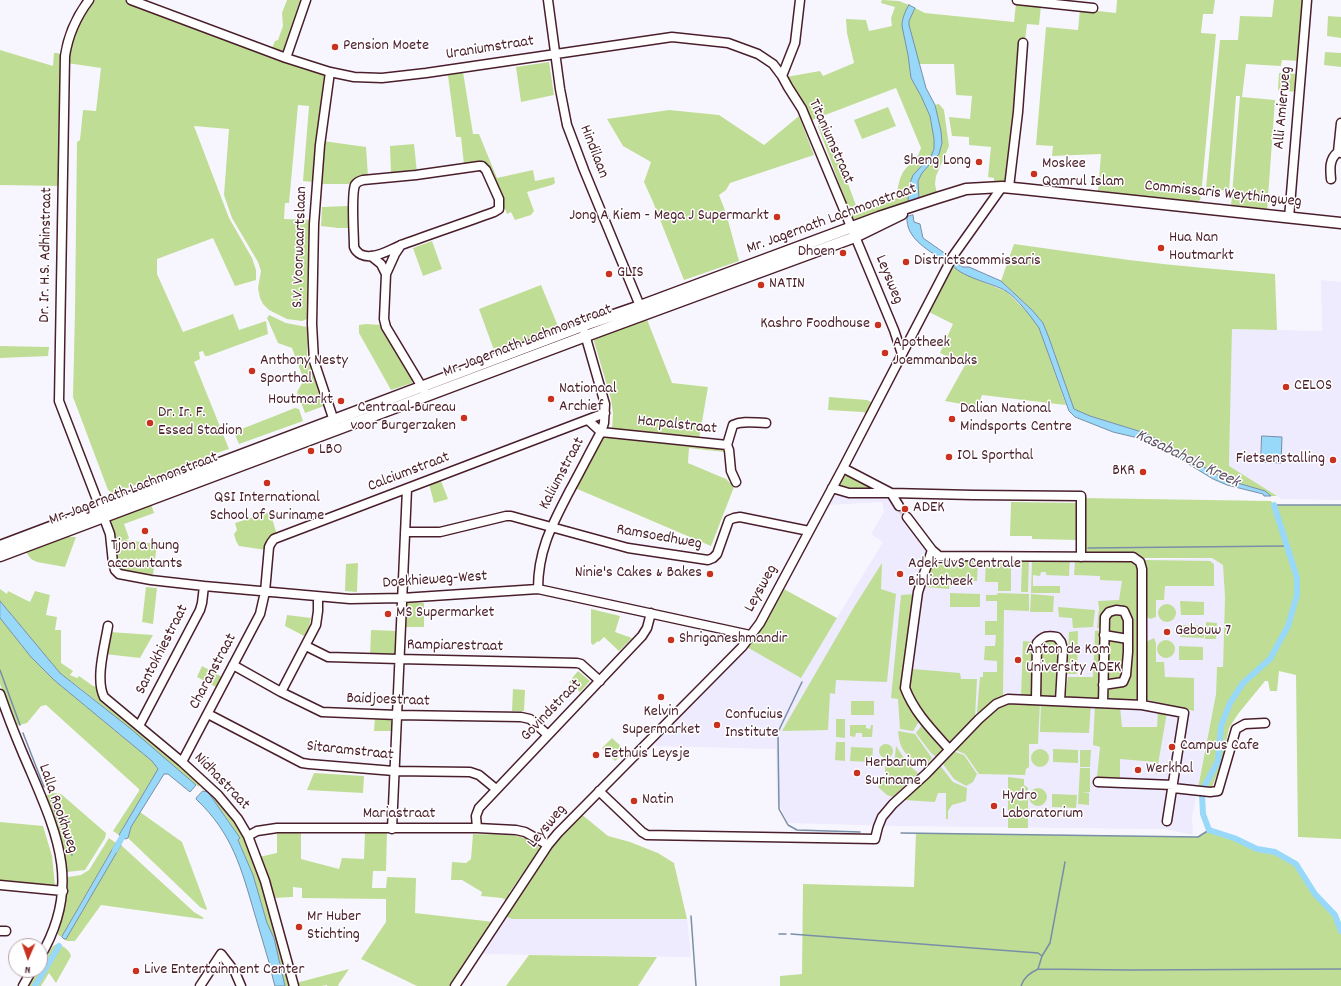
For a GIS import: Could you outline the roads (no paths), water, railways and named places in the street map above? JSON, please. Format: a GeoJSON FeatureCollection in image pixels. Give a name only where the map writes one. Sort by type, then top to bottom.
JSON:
{"type":"FeatureCollection","features":[{"type":"Feature","properties":{"kind":"main road","name":"Commissaris Weythingweg"},"geometry":{"type":"LineString","coordinates":[[937,198],[966,189],[1005,187],[1341,223]]}},
{"type":"Feature","properties":{"kind":"main road","name":"Mr. Jagernath Lachmonstraat"},"geometry":{"type":"LineString","coordinates":[[0,556],[103,513],[331,425],[584,331],[855,237],[937,198]]}},
{"type":"Feature","properties":{"kind":"main road","name":"Mr. Jagernath Lachmonstraat"},"geometry":{"type":"LineString","coordinates":[[584,331],[640,306],[852,227],[937,198]]}},
{"type":"Feature","properties":{"kind":"main road","name":"Mr. Jagernath Lachmonstraat"},"geometry":{"type":"LineString","coordinates":[[0,546],[103,513]]}},
{"type":"Feature","properties":{"kind":"street","name":"Dr. Ir. H.S. Adhinstraat"},"geometry":{"type":"LineString","coordinates":[[89,0],[74,27],[67,45],[65,56],[59,401],[103,513],[110,534],[112,563],[115,570],[119,574]]}},
{"type":"Feature","properties":{"kind":"street","name":"Uraniumstraat"},"geometry":{"type":"LineString","coordinates":[[131,0],[286,58],[330,72],[354,77],[382,78],[502,63],[555,53],[672,37],[728,43],[758,54],[773,64],[782,76]]}},
{"type":"Feature","properties":{"kind":"street"},"geometry":{"type":"LineString","coordinates":[[286,58],[306,0]]}},
{"type":"Feature","properties":{"kind":"street","name":"Hindilaan"},"geometry":{"type":"LineString","coordinates":[[548,0],[560,89],[567,125],[640,306]]}},
{"type":"Feature","properties":{"kind":"street"},"geometry":{"type":"LineString","coordinates":[[782,76],[795,43],[800,0]]}},
{"type":"Feature","properties":{"kind":"street"},"geometry":{"type":"LineString","coordinates":[[1017,0],[1093,8]]}},
{"type":"Feature","properties":{"kind":"street","name":"Alli Amierweg"},"geometry":{"type":"LineString","coordinates":[[1289,218],[1307,0]]}},
{"type":"Feature","properties":{"kind":"street"},"geometry":{"type":"LineString","coordinates":[[902,354],[948,264],[1005,187],[1018,112],[1023,43]]}},
{"type":"Feature","properties":{"kind":"street","name":"S.V. Voorwaartslaan"},"geometry":{"type":"LineString","coordinates":[[330,72],[320,145],[314,224],[312,324],[314,361],[331,425]]}},
{"type":"Feature","properties":{"kind":"street","name":"Titaniumstraat"},"geometry":{"type":"LineString","coordinates":[[782,76],[802,109],[852,227]]}},
{"type":"Feature","properties":{"kind":"street"},"geometry":{"type":"LineString","coordinates":[[1331,179],[1331,162],[1335,154],[1340,152],[1341,123]]}},
{"type":"Feature","properties":{"kind":"street"},"geometry":{"type":"LineString","coordinates":[[479,166],[482,166],[486,170],[499,199],[499,209],[401,245],[378,255],[371,256],[358,253],[354,247],[354,195],[355,186],[358,181],[479,166]]}},
{"type":"Feature","properties":{"kind":"street","name":"Leysweg"},"geometry":{"type":"LineString","coordinates":[[455,986],[548,845],[558,833],[742,647],[760,623],[843,468],[902,354],[894,330],[852,227]]}},
{"type":"Feature","properties":{"kind":"street"},"geometry":{"type":"LineString","coordinates":[[401,245],[386,274],[384,320],[386,327],[425,391]]}},
{"type":"Feature","properties":{"kind":"street"},"geometry":{"type":"LineString","coordinates":[[371,256],[381,264],[386,274]]}},
{"type":"Feature","properties":{"kind":"street","name":"Kaliumstraat"},"geometry":{"type":"LineString","coordinates":[[538,589],[538,572],[541,555],[550,528],[601,432],[604,423],[605,404],[584,331]]}},
{"type":"Feature","properties":{"kind":"street","name":"Calciumstraat"},"geometry":{"type":"LineString","coordinates":[[265,592],[269,547],[270,543],[274,539],[605,413]]}},
{"type":"Feature","properties":{"kind":"street"},"geometry":{"type":"LineString","coordinates":[[588,420],[601,432]]}},
{"type":"Feature","properties":{"kind":"street"},"geometry":{"type":"LineString","coordinates":[[736,482],[731,471],[729,450],[727,445],[733,425],[738,422],[766,424]]}},
{"type":"Feature","properties":{"kind":"street","name":"Harpalstraat"},"geometry":{"type":"LineString","coordinates":[[601,432],[727,445]]}},
{"type":"Feature","properties":{"kind":"street"},"geometry":{"type":"LineString","coordinates":[[843,468],[891,493],[900,506]]}},
{"type":"Feature","properties":{"kind":"street"},"geometry":{"type":"LineString","coordinates":[[832,488],[849,493],[973,496],[1081,496],[1082,557]]}},
{"type":"Feature","properties":{"kind":"street"},"geometry":{"type":"LineString","coordinates":[[392,829],[407,489]]}},
{"type":"Feature","properties":{"kind":"street","name":"Ramsoedhweg"},"geometry":{"type":"LineString","coordinates":[[405,532],[440,532],[511,516],[550,528],[628,548],[708,560],[717,554],[729,520],[734,518],[740,517],[809,532]]}},
{"type":"Feature","properties":{"kind":"street"},"geometry":{"type":"LineString","coordinates":[[907,517],[932,550],[939,556],[1133,557],[1140,562],[1142,569],[1142,705]]}},
{"type":"Feature","properties":{"kind":"street"},"geometry":{"type":"LineString","coordinates":[[932,550],[918,592],[905,688],[909,699],[918,714],[949,749]]}},
{"type":"Feature","properties":{"kind":"street","name":"Doekhieweg-West"},"geometry":{"type":"LineString","coordinates":[[119,574],[151,580],[204,586],[350,599],[402,598],[538,589],[750,635]]}},
{"type":"Feature","properties":{"kind":"street","name":"Santokhiestraat"},"geometry":{"type":"LineString","coordinates":[[139,726],[200,610],[204,586]]}},
{"type":"Feature","properties":{"kind":"street","name":"Charanstraat"},"geometry":{"type":"LineString","coordinates":[[182,762],[260,614],[265,592]]}},
{"type":"Feature","properties":{"kind":"street"},"geometry":{"type":"LineString","coordinates":[[281,692],[316,625],[318,597]]}},
{"type":"Feature","properties":{"kind":"street"},"geometry":{"type":"LineString","coordinates":[[1103,685],[1123,682],[1126,675],[1128,620],[1124,611],[1116,610],[1109,612],[1104,618],[1103,685],[1103,703]]}},
{"type":"Feature","properties":{"kind":"street","name":"Govindstraat"},"geometry":{"type":"LineString","coordinates":[[477,828],[477,812],[496,789],[642,636],[647,628],[651,613]]}},
{"type":"Feature","properties":{"kind":"street","name":"Nidhastraat"},"geometry":{"type":"LineString","coordinates":[[108,626],[101,670],[102,693],[108,700],[182,762],[229,806],[238,819],[248,836],[265,881],[294,986]]}},
{"type":"Feature","properties":{"kind":"street"},"geometry":{"type":"LineString","coordinates":[[1104,635],[1128,639]]}},
{"type":"Feature","properties":{"kind":"street"},"geometry":{"type":"LineString","coordinates":[[1036,700],[1037,643],[1041,638],[1049,636],[1057,637],[1061,642],[1063,649],[1060,701]]}},
{"type":"Feature","properties":{"kind":"street","name":"Rampiarestraat"},"geometry":{"type":"LineString","coordinates":[[306,646],[328,656],[399,660],[577,663],[581,664],[600,681]]}},
{"type":"Feature","properties":{"kind":"street","name":"Baidjoestraat"},"geometry":{"type":"LineString","coordinates":[[233,665],[281,692],[322,712],[521,717],[530,719],[548,736]]}},
{"type":"Feature","properties":{"kind":"street","name":"Lalla Rookhweg"},"geometry":{"type":"LineString","coordinates":[[0,694],[15,737],[41,797],[62,860],[63,891],[59,914],[54,930],[48,942]]}},
{"type":"Feature","properties":{"kind":"street"},"geometry":{"type":"LineString","coordinates":[[599,791],[647,835],[876,839],[882,817],[893,804],[926,774],[949,749],[996,704],[1008,699],[1142,705],[1184,713],[1167,821]]}},
{"type":"Feature","properties":{"kind":"street","name":"Sitaramstraat"},"geometry":{"type":"LineString","coordinates":[[208,714],[302,763],[394,771],[475,773],[496,789]]}},
{"type":"Feature","properties":{"kind":"street"},"geometry":{"type":"LineString","coordinates":[[1098,782],[1173,787],[1210,792],[1218,791],[1236,729],[1245,724],[1265,723]]}},
{"type":"Feature","properties":{"kind":"street","name":"Mariastraat"},"geometry":{"type":"LineString","coordinates":[[248,836],[257,831],[276,828],[477,828],[516,830],[525,832],[548,845]]}},
{"type":"Feature","properties":{"kind":"street"},"geometry":{"type":"LineString","coordinates":[[0,885],[63,891]]}},
{"type":"Feature","properties":{"kind":"street"},"geometry":{"type":"LineString","coordinates":[[200,986],[221,954],[236,972],[241,986]]}},
{"type":"Feature","properties":{"kind":"water"},"geometry":{"type":"Polygon","coordinates":[[[909,5],[915,8],[909,21],[909,25],[926,88],[935,105],[942,143],[939,154],[922,173],[918,181],[919,199],[913,201],[908,201],[909,186],[913,175],[931,156],[934,149],[934,139],[930,116],[911,78],[902,26],[904,15],[909,5]]]}},
{"type":"Feature","properties":{"kind":"water"},"geometry":{"type":"Polygon","coordinates":[[[913,215],[914,222],[920,224],[923,238],[950,257],[947,262],[920,244],[910,232],[907,225],[907,217],[913,215]]]}},
{"type":"Feature","properties":{"kind":"water"},"geometry":{"type":"Polygon","coordinates":[[[953,261],[963,267],[969,267],[1001,281],[1032,310],[1043,323],[1074,409],[1090,416],[1145,433],[1224,479],[1265,491],[1271,496],[1264,496],[1263,494],[1227,485],[1213,479],[1151,441],[1113,432],[1075,417],[1069,411],[1039,328],[1015,298],[1000,288],[961,272],[951,263],[953,261]]]}},
{"type":"Feature","properties":{"kind":"water"},"geometry":{"type":"Polygon","coordinates":[[[1262,436],[1282,437],[1281,463],[1261,462],[1262,436]]]}},
{"type":"Feature","properties":{"kind":"water"},"geometry":{"type":"Polygon","coordinates":[[[0,601],[60,673],[131,729],[196,785],[190,792],[168,774],[164,774],[131,827],[128,838],[125,839],[119,835],[158,769],[152,761],[54,680],[31,657],[0,618],[0,601]]]}},
{"type":"Feature","properties":{"kind":"water"},"geometry":{"type":"Polygon","coordinates":[[[203,791],[208,792],[240,838],[238,840],[253,875],[267,923],[274,938],[285,986],[275,986],[245,882],[234,852],[219,825],[196,799],[203,791]]]}},
{"type":"Feature","properties":{"kind":"water"},"geometry":{"type":"Polygon","coordinates":[[[117,842],[121,845],[66,939],[64,939],[62,937],[117,842]]]}},
{"type":"Feature","properties":{"kind":"waterway"},"geometry":{"type":"LineString","coordinates":[[1274,505],[1341,505]]}},
{"type":"Feature","properties":{"kind":"waterway","name":"Kasabaholo Kreek"},"geometry":{"type":"LineString","coordinates":[[1204,787],[1218,761],[1221,726],[1230,703],[1243,683],[1270,659],[1288,626],[1297,595],[1297,578],[1274,505]]}},
{"type":"Feature","properties":{"kind":"waterway"},"geometry":{"type":"LineString","coordinates":[[1088,548],[1286,546]]}},
{"type":"Feature","properties":{"kind":"waterway"},"geometry":{"type":"LineString","coordinates":[[0,670],[20,725]]}},
{"type":"Feature","properties":{"kind":"waterway"},"geometry":{"type":"LineString","coordinates":[[778,732],[802,682]]}},
{"type":"Feature","properties":{"kind":"waterway"},"geometry":{"type":"LineString","coordinates":[[23,733],[44,787]]}},
{"type":"Feature","properties":{"kind":"waterway"},"geometry":{"type":"LineString","coordinates":[[778,736],[779,809],[788,825],[797,830],[860,832]]}},
{"type":"Feature","properties":{"kind":"waterway"},"geometry":{"type":"LineString","coordinates":[[1202,795],[1203,814],[1209,830],[1234,838],[1257,849],[1275,852],[1296,864],[1315,894],[1335,915],[1341,931]]}},
{"type":"Feature","properties":{"kind":"waterway"},"geometry":{"type":"LineString","coordinates":[[51,800],[72,855]]}},
{"type":"Feature","properties":{"kind":"waterway"},"geometry":{"type":"LineString","coordinates":[[115,850],[126,830]]}},
{"type":"Feature","properties":{"kind":"waterway"},"geometry":{"type":"LineString","coordinates":[[901,833],[1198,837],[1209,830]]}},
{"type":"Feature","properties":{"kind":"waterway"},"geometry":{"type":"LineString","coordinates":[[1042,956],[1050,943],[1065,862]]}},
{"type":"Feature","properties":{"kind":"waterway"},"geometry":{"type":"LineString","coordinates":[[691,916],[696,986]]}},
{"type":"Feature","properties":{"kind":"waterway"},"geometry":{"type":"LineString","coordinates":[[779,934],[786,934]]}},
{"type":"Feature","properties":{"kind":"waterway"},"geometry":{"type":"LineString","coordinates":[[791,934],[1038,953],[1042,956],[1038,969]]}},
{"type":"Feature","properties":{"kind":"waterway"},"geometry":{"type":"LineString","coordinates":[[35,986],[59,946]]}},
{"type":"Feature","properties":{"kind":"waterway"},"geometry":{"type":"LineString","coordinates":[[1021,986],[1024,980],[1032,972],[1038,969],[1341,969]]}},
{"type":"Feature","properties":{"kind":"tunnel"},"geometry":{"type":"LineString","coordinates":[[899,506],[907,517]]}},
{"type":"Feature","properties":{"kind":"place","name":"Pension Moete"},"geometry":{"type":"Point","coordinates":[335,47]}},
{"type":"Feature","properties":{"kind":"place","name":"Sheng Long"},"geometry":{"type":"Point","coordinates":[979,162]}},
{"type":"Feature","properties":{"kind":"place","name":"Moskee Qamrul Islam"},"geometry":{"type":"Point","coordinates":[1034,174]}},
{"type":"Feature","properties":{"kind":"place","name":"Jong A Kiem - Mega J Supermarkt"},"geometry":{"type":"Point","coordinates":[777,217]}},
{"type":"Feature","properties":{"kind":"place","name":"Hua Nan Houtmarkt"},"geometry":{"type":"Point","coordinates":[1161,248]}},
{"type":"Feature","properties":{"kind":"place","name":"Dhoen"},"geometry":{"type":"Point","coordinates":[843,253]}},
{"type":"Feature","properties":{"kind":"place","name":"Districtscommissaris"},"geometry":{"type":"Point","coordinates":[906,262]}},
{"type":"Feature","properties":{"kind":"place","name":"GLIS"},"geometry":{"type":"Point","coordinates":[609,274]}},
{"type":"Feature","properties":{"kind":"place","name":"NATIN"},"geometry":{"type":"Point","coordinates":[761,285]}},
{"type":"Feature","properties":{"kind":"place","name":"Kashro Foodhouse"},"geometry":{"type":"Point","coordinates":[878,325]}},
{"type":"Feature","properties":{"kind":"place","name":"Apotheek Joemmanbaks"},"geometry":{"type":"Point","coordinates":[885,353]}},
{"type":"Feature","properties":{"kind":"place","name":"Anthony Nesty Sporthal"},"geometry":{"type":"Point","coordinates":[252,371]}},
{"type":"Feature","properties":{"kind":"place","name":"CELOS"},"geometry":{"type":"Point","coordinates":[1286,387]}},
{"type":"Feature","properties":{"kind":"place","name":"Nationaal Archief"},"geometry":{"type":"Point","coordinates":[551,399]}},
{"type":"Feature","properties":{"kind":"place","name":"Houtmarkt"},"geometry":{"type":"Point","coordinates":[341,401]}},
{"type":"Feature","properties":{"kind":"place","name":"Centraal Bureau voor Burgerzaken"},"geometry":{"type":"Point","coordinates":[464,418]}},
{"type":"Feature","properties":{"kind":"place","name":"Dalian National Mindsports Centre"},"geometry":{"type":"Point","coordinates":[952,419]}},
{"type":"Feature","properties":{"kind":"place","name":"Dr. Ir. F. Essed Stadion"},"geometry":{"type":"Point","coordinates":[150,423]}},
{"type":"Feature","properties":{"kind":"place","name":"LBO"},"geometry":{"type":"Point","coordinates":[311,451]}},
{"type":"Feature","properties":{"kind":"place","name":"IOL Sporthal"},"geometry":{"type":"Point","coordinates":[949,457]}},
{"type":"Feature","properties":{"kind":"place","name":"Fietsenstalling"},"geometry":{"type":"Point","coordinates":[1333,460]}},
{"type":"Feature","properties":{"kind":"place","name":"BKR"},"geometry":{"type":"Point","coordinates":[1143,472]}},
{"type":"Feature","properties":{"kind":"place","name":"QSI International School of Suriname"},"geometry":{"type":"Point","coordinates":[267,483]}},
{"type":"Feature","properties":{"kind":"place","name":"ADEK"},"geometry":{"type":"Point","coordinates":[905,509]}},
{"type":"Feature","properties":{"kind":"place","name":"Tjon a hung accountants"},"geometry":{"type":"Point","coordinates":[145,531]}},
{"type":"Feature","properties":{"kind":"place","name":"Ninie's Cakes & Bakes"},"geometry":{"type":"Point","coordinates":[710,574]}},
{"type":"Feature","properties":{"kind":"place","name":"Adek-UvS Centrale Bibliotheek"},"geometry":{"type":"Point","coordinates":[900,574]}},
{"type":"Feature","properties":{"kind":"place","name":"MS Supermarket"},"geometry":{"type":"Point","coordinates":[388,614]}},
{"type":"Feature","properties":{"kind":"place","name":"Gebouw 7"},"geometry":{"type":"Point","coordinates":[1167,632]}},
{"type":"Feature","properties":{"kind":"place","name":"Shriganeshmandir"},"geometry":{"type":"Point","coordinates":[671,640]}},
{"type":"Feature","properties":{"kind":"place","name":"Anton de Kom University ADEK"},"geometry":{"type":"Point","coordinates":[1018,660]}},
{"type":"Feature","properties":{"kind":"place","name":"Kelvin Supermarket"},"geometry":{"type":"Point","coordinates":[661,697]}},
{"type":"Feature","properties":{"kind":"place","name":"Confucius Institute"},"geometry":{"type":"Point","coordinates":[717,725]}},
{"type":"Feature","properties":{"kind":"place","name":"Campus Cafe"},"geometry":{"type":"Point","coordinates":[1172,747]}},
{"type":"Feature","properties":{"kind":"place","name":"Eethuis Leysje"},"geometry":{"type":"Point","coordinates":[596,755]}},
{"type":"Feature","properties":{"kind":"place","name":"Werkhal"},"geometry":{"type":"Point","coordinates":[1138,770]}},
{"type":"Feature","properties":{"kind":"place","name":"Herbarium Suriname"},"geometry":{"type":"Point","coordinates":[857,773]}},
{"type":"Feature","properties":{"kind":"place","name":"Natin"},"geometry":{"type":"Point","coordinates":[634,801]}},
{"type":"Feature","properties":{"kind":"place","name":"Hydro Laboratorium"},"geometry":{"type":"Point","coordinates":[994,806]}},
{"type":"Feature","properties":{"kind":"place","name":"Mr Huber Stichting"},"geometry":{"type":"Point","coordinates":[299,927]}},
{"type":"Feature","properties":{"kind":"place","name":"Live Entertainment Center"},"geometry":{"type":"Point","coordinates":[136,971]}}]}
